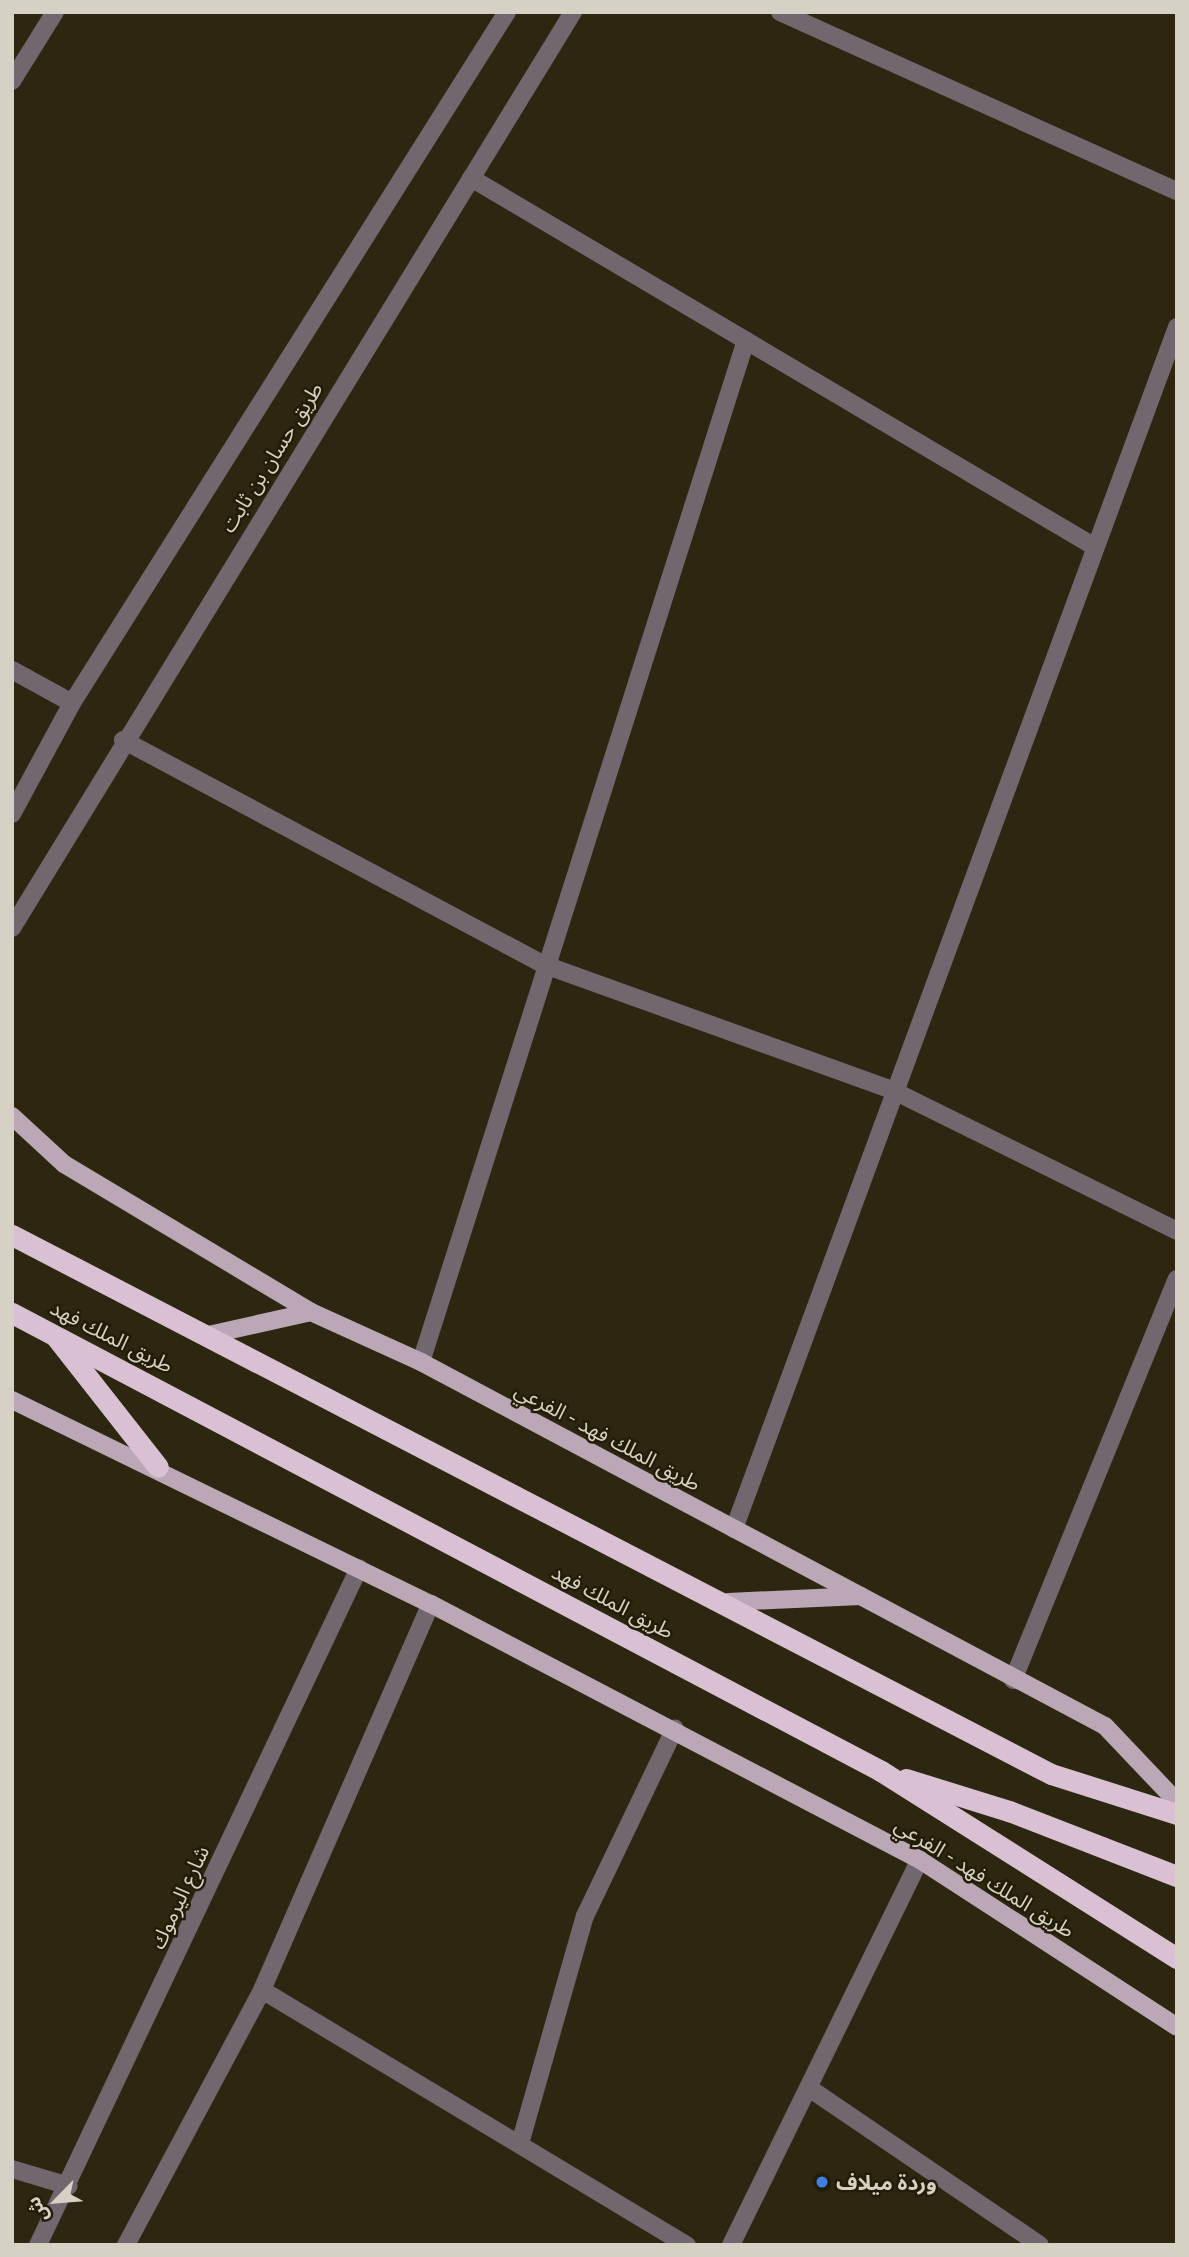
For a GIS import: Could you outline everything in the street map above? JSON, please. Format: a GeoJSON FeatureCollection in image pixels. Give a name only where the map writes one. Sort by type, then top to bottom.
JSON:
{"type":"FeatureCollection","features":[{"type":"Feature","properties":{"kind":"highway","name":"طريق الملك فهد"},"geometry":{"type":"LineString","coordinates":[[12,1236],[728,1602],[1051,1774],[1177,1814]]}},
{"type":"Feature","properties":{"kind":"highway","name":"طريق الملك فهد"},"geometry":{"type":"LineString","coordinates":[[12,1313],[50,1330],[881,1771],[1177,1958]]}},
{"type":"Feature","properties":{"kind":"highway"},"geometry":{"type":"LineString","coordinates":[[50,1330],[158,1467]]}},
{"type":"Feature","properties":{"kind":"highway"},"geometry":{"type":"LineString","coordinates":[[881,1771],[1009,1811],[1177,1876]]}},
{"type":"Feature","properties":{"kind":"main road","name":"طريق الملك فهد - الفرعي"},"geometry":{"type":"LineString","coordinates":[[12,1116],[64,1164],[311,1312],[421,1362],[1013,1680],[1105,1726],[1177,1802]]}},
{"type":"Feature","properties":{"kind":"main road"},"geometry":{"type":"LineString","coordinates":[[204,1336],[311,1312]]}},
{"type":"Feature","properties":{"kind":"main road","name":"طريق الملك فهد - الفرعي"},"geometry":{"type":"LineString","coordinates":[[12,1400],[158,1467],[675,1728],[920,1860],[1177,2027]]}},
{"type":"Feature","properties":{"kind":"main road"},"geometry":{"type":"LineString","coordinates":[[728,1602],[861,1596]]}},
{"type":"Feature","properties":{"kind":"street"},"geometry":{"type":"LineString","coordinates":[[12,81],[55,12]]}},
{"type":"Feature","properties":{"kind":"street","name":"طريق حسان بن ثابت"},"geometry":{"type":"LineString","coordinates":[[12,814],[72,703],[507,12]]}},
{"type":"Feature","properties":{"kind":"street","name":"طريق حسان بن ثابت"},"geometry":{"type":"LineString","coordinates":[[12,928],[123,740],[573,12]]}},
{"type":"Feature","properties":{"kind":"street"},"geometry":{"type":"LineString","coordinates":[[780,12],[1177,191]]}},
{"type":"Feature","properties":{"kind":"street"},"geometry":{"type":"LineString","coordinates":[[471,177],[1095,547]]}},
{"type":"Feature","properties":{"kind":"street"},"geometry":{"type":"LineString","coordinates":[[734,1529],[892,1090],[1177,327]]}},
{"type":"Feature","properties":{"kind":"street"},"geometry":{"type":"LineString","coordinates":[[421,1362],[545,965],[746,340]]}},
{"type":"Feature","properties":{"kind":"street"},"geometry":{"type":"LineString","coordinates":[[12,670],[72,703]]}},
{"type":"Feature","properties":{"kind":"street"},"geometry":{"type":"LineString","coordinates":[[123,740],[545,965],[892,1090],[1177,1231]]}},
{"type":"Feature","properties":{"kind":"street"},"geometry":{"type":"LineString","coordinates":[[1013,1680],[1177,1279]]}},
{"type":"Feature","properties":{"kind":"street","name":"شارع اليرموك"},"geometry":{"type":"LineString","coordinates":[[38,2245],[69,2186],[359,1568]]}},
{"type":"Feature","properties":{"kind":"street"},"geometry":{"type":"LineString","coordinates":[[126,2245],[262,1990],[431,1604]]}},
{"type":"Feature","properties":{"kind":"street"},"geometry":{"type":"LineString","coordinates":[[521,2140],[585,1916],[675,1728]]}},
{"type":"Feature","properties":{"kind":"street"},"geometry":{"type":"LineString","coordinates":[[732,2245],[920,1860]]}},
{"type":"Feature","properties":{"kind":"street"},"geometry":{"type":"LineString","coordinates":[[262,1990],[521,2140],[687,2245]]}},
{"type":"Feature","properties":{"kind":"street"},"geometry":{"type":"LineString","coordinates":[[809,2088],[1040,2245]]}},
{"type":"Feature","properties":{"kind":"street"},"geometry":{"type":"LineString","coordinates":[[12,2169],[69,2186]]}},
{"type":"Feature","properties":{"kind":"place","name":"وردة ميلاف"},"geometry":{"type":"Point","coordinates":[822,2182]}}]}
